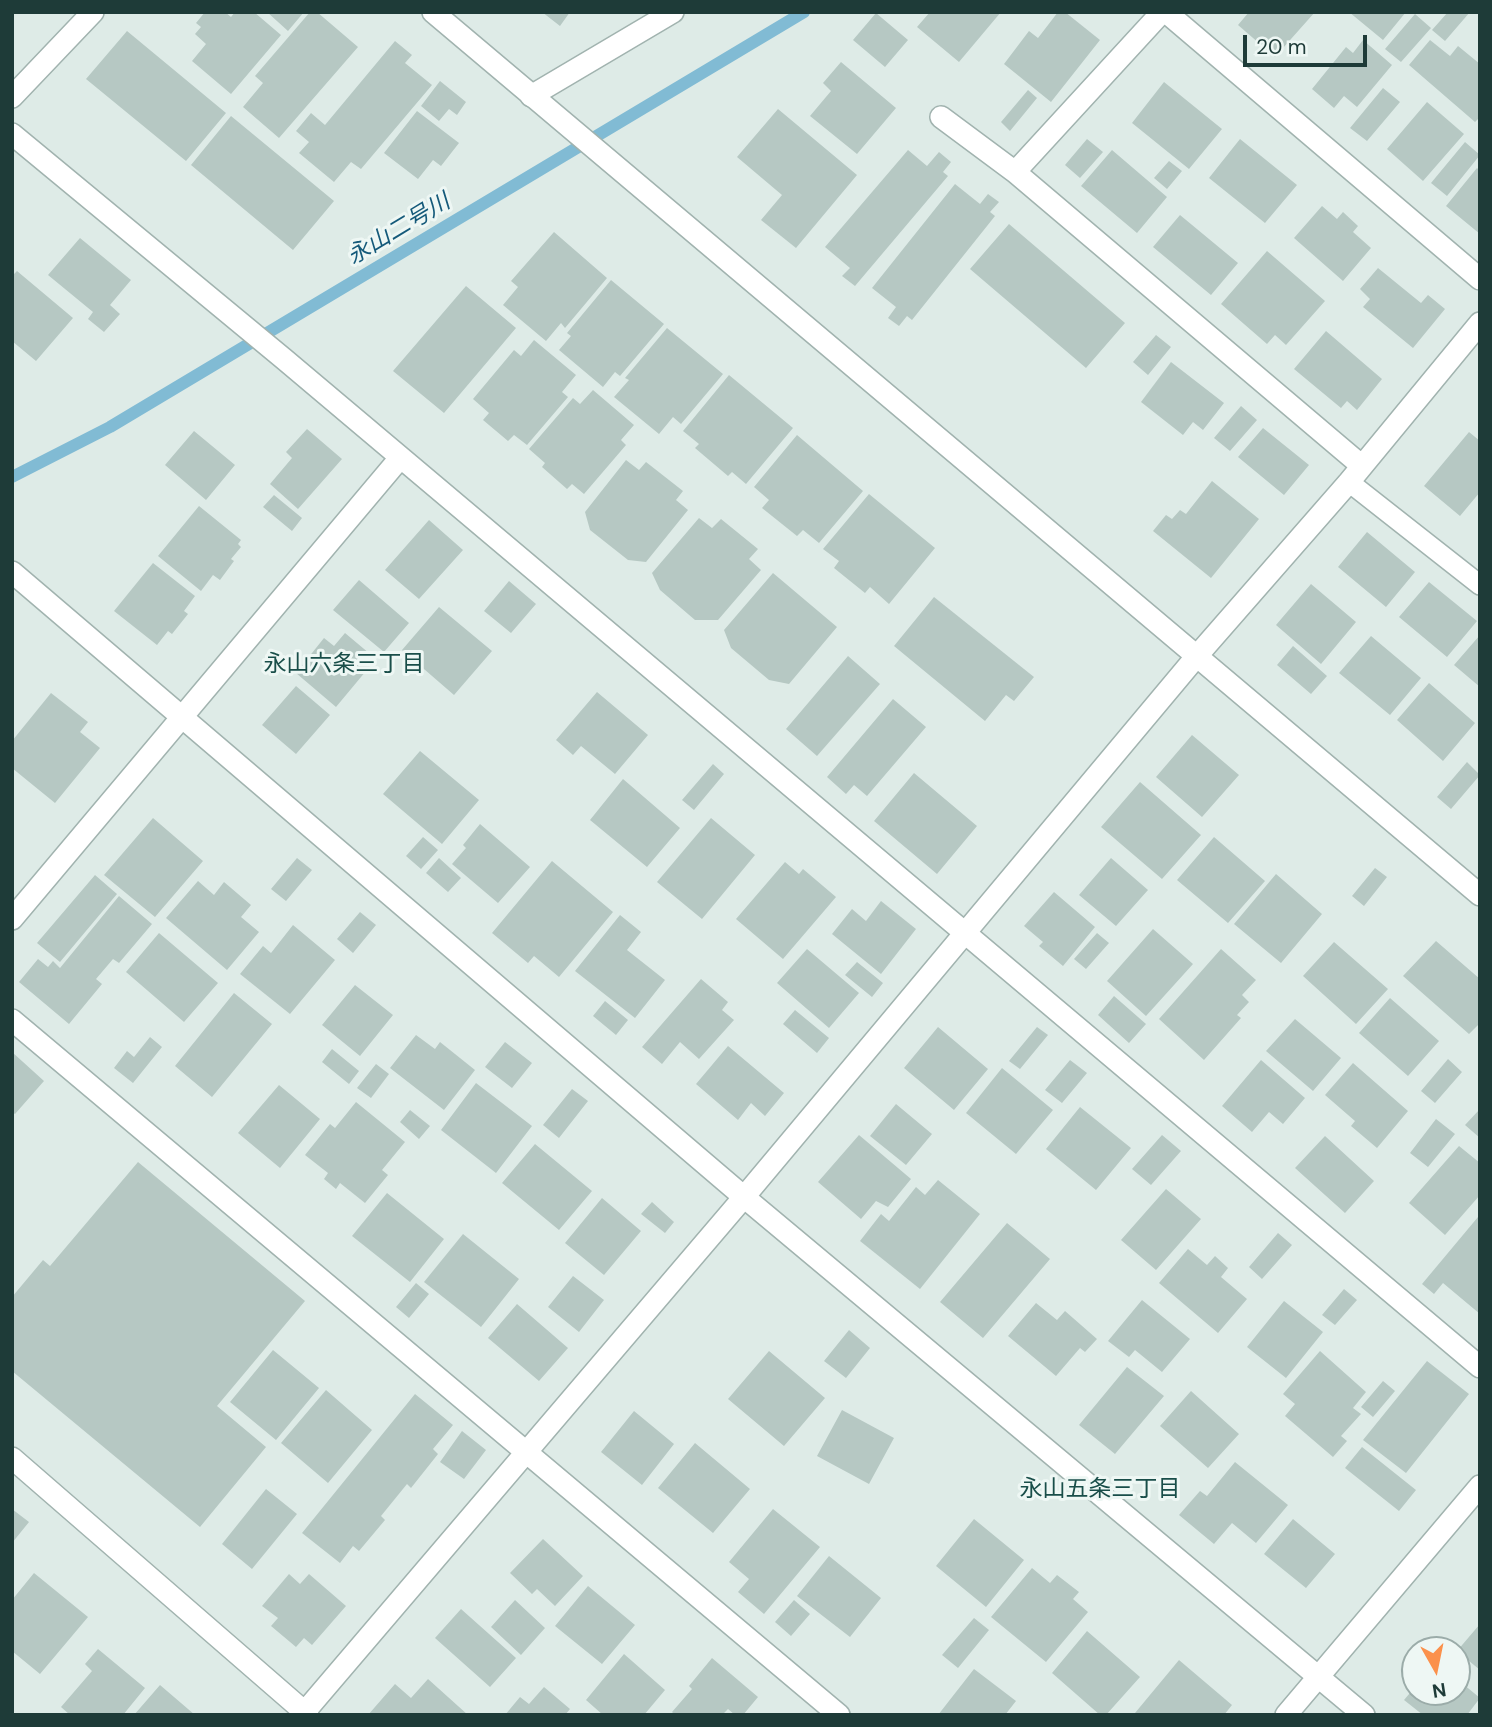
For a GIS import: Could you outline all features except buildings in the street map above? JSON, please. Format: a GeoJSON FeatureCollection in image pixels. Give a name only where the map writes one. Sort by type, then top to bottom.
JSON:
{"type":"FeatureCollection","features":[{"type":"Feature","properties":{"kind":"street"},"geometry":{"type":"LineString","coordinates":[[12,97],[93,12]]}},
{"type":"Feature","properties":{"kind":"street"},"geometry":{"type":"LineString","coordinates":[[433,12],[1480,895]]}},
{"type":"Feature","properties":{"kind":"street"},"geometry":{"type":"LineString","coordinates":[[531,96],[673,12]]}},
{"type":"Feature","properties":{"kind":"street"},"geometry":{"type":"LineString","coordinates":[[1015,173],[1164,12],[1480,279]]}},
{"type":"Feature","properties":{"kind":"street"},"geometry":{"type":"LineString","coordinates":[[941,117],[1015,173],[1356,474]]}},
{"type":"Feature","properties":{"kind":"street"},"geometry":{"type":"LineString","coordinates":[[12,134],[284,359],[1480,1367]]}},
{"type":"Feature","properties":{"kind":"street"},"geometry":{"type":"LineString","coordinates":[[12,1458],[305,1714],[966,935],[1196,657],[1356,474],[1480,323]]}},
{"type":"Feature","properties":{"kind":"street"},"geometry":{"type":"LineString","coordinates":[[12,919],[400,458]]}},
{"type":"Feature","properties":{"kind":"street"},"geometry":{"type":"LineString","coordinates":[[12,572],[744,1197],[1364,1715]]}},
{"type":"Feature","properties":{"kind":"street"},"geometry":{"type":"LineString","coordinates":[[12,1020],[839,1715]]}},
{"type":"Feature","properties":{"kind":"street"},"geometry":{"type":"LineString","coordinates":[[1286,1715],[1480,1486]]}},
{"type":"Feature","properties":{"kind":"lane"},"geometry":{"type":"LineString","coordinates":[[1356,474],[1480,585]]}},
{"type":"Feature","properties":{"kind":"waterway","name":"永山二号川"},"geometry":{"type":"LineString","coordinates":[[12,477],[110,427],[804,12]]}},
{"type":"Feature","properties":{"kind":"district","name":"永山六条三丁目"},"geometry":{"type":"Point","coordinates":[344,665]}},
{"type":"Feature","properties":{"kind":"district","name":"永山五条三丁目"},"geometry":{"type":"Point","coordinates":[1100,1490]}}]}
